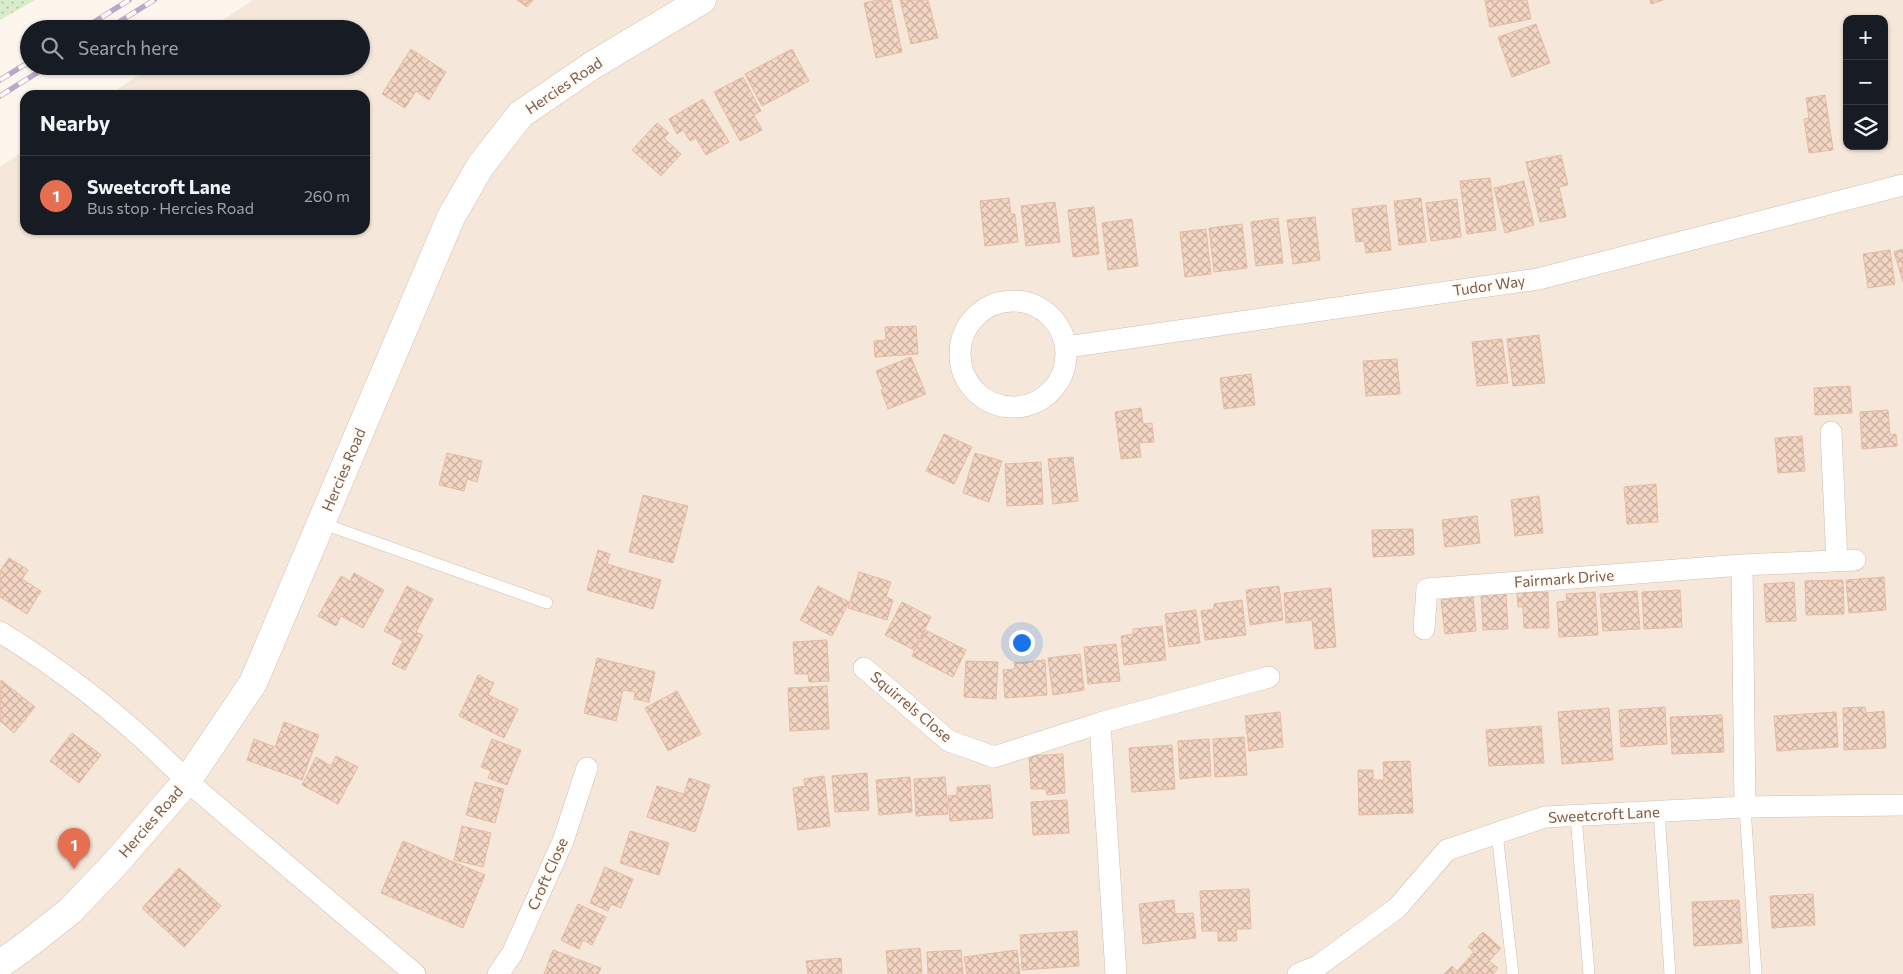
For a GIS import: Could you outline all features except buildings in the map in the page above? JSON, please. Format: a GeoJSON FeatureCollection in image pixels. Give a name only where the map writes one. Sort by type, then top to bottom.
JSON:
{"type":"FeatureCollection","features":[{"type":"Feature","properties":{"kind":"street","name":"Hercies Road"},"geometry":{"type":"LineString","coordinates":[[0,964],[70,911],[113,866],[188,781],[253,683],[451,217],[481,165],[521,114],[592,65],[702,0]]}},
{"type":"Feature","properties":{"kind":"street","name":"Tudor Way"},"geometry":{"type":"LineString","coordinates":[[1067,347],[1538,279],[1903,185]]}},
{"type":"Feature","properties":{"kind":"street"},"geometry":{"type":"LineString","coordinates":[[1022,300],[1040,306],[1052,315],[1062,331],[1067,347],[1066,368],[1057,385],[1049,394],[1033,404],[1020,407],[1001,406],[983,398],[963,374],[959,355],[960,345],[968,324],[981,310],[998,302],[1022,300]]}},
{"type":"Feature","properties":{"kind":"street","name":"Fairmark Drive"},"geometry":{"type":"LineString","coordinates":[[1424,629],[1426,589],[1742,565],[1846,560],[1831,432]]}},
{"type":"Feature","properties":{"kind":"street"},"geometry":{"type":"LineString","coordinates":[[1742,565],[1745,807]]}},
{"type":"Feature","properties":{"kind":"street"},"geometry":{"type":"LineString","coordinates":[[0,632],[34,652],[159,752],[188,781],[415,974]]}},
{"type":"Feature","properties":{"kind":"street","name":"Squirrels Close"},"geometry":{"type":"LineString","coordinates":[[864,668],[949,741],[994,757],[1100,723],[1269,677]]}},
{"type":"Feature","properties":{"kind":"street"},"geometry":{"type":"LineString","coordinates":[[1100,723],[1116,974]]}},
{"type":"Feature","properties":{"kind":"street","name":"Croft Close"},"geometry":{"type":"LineString","coordinates":[[498,974],[512,954],[563,841],[587,768]]}},
{"type":"Feature","properties":{"kind":"street","name":"Sweetcroft Lane"},"geometry":{"type":"LineString","coordinates":[[1298,974],[1318,966],[1397,908],[1447,850],[1545,816],[1745,807],[1903,805]]}},
{"type":"Feature","properties":{"kind":"lane"},"geometry":{"type":"LineString","coordinates":[[321,523],[547,603]]}},
{"type":"Feature","properties":{"kind":"lane"},"geometry":{"type":"LineString","coordinates":[[1745,807],[1756,974]]}},
{"type":"Feature","properties":{"kind":"lane"},"geometry":{"type":"LineString","coordinates":[[1659,812],[1670,974]]}},
{"type":"Feature","properties":{"kind":"lane"},"geometry":{"type":"LineString","coordinates":[[1576,816],[1589,974]]}},
{"type":"Feature","properties":{"kind":"lane"},"geometry":{"type":"LineString","coordinates":[[1497,833],[1512,974]]}},
{"type":"Feature","properties":{"kind":"shaded area"},"geometry":{"type":"Polygon","coordinates":[[[253,0],[1903,0],[1903,974],[0,974],[0,167],[20,153],[20,235],[370,235],[370,90],[116,90],[139,75],[370,75],[370,20],[223,20],[253,0]]]}},
{"type":"Feature","properties":{"kind":"green space"},"geometry":{"type":"Polygon","coordinates":[[[0,0],[35,0],[0,20],[0,0]]]}},
{"type":"Feature","properties":{"kind":"railway"},"geometry":{"type":"LineString","coordinates":[[97,20],[129,0]]}},
{"type":"Feature","properties":{"kind":"railway"},"geometry":{"type":"LineString","coordinates":[[122,20],[154,0]]}},
{"type":"Feature","properties":{"kind":"railway"},"geometry":{"type":"LineString","coordinates":[[0,80],[20,68]]}},
{"type":"Feature","properties":{"kind":"railway"},"geometry":{"type":"LineString","coordinates":[[0,96],[34,75]]}},
{"type":"Feature","properties":{"kind":"place","name":"Sweetcroft Lane"},"geometry":{"type":"Point","coordinates":[74,869]}}]}
